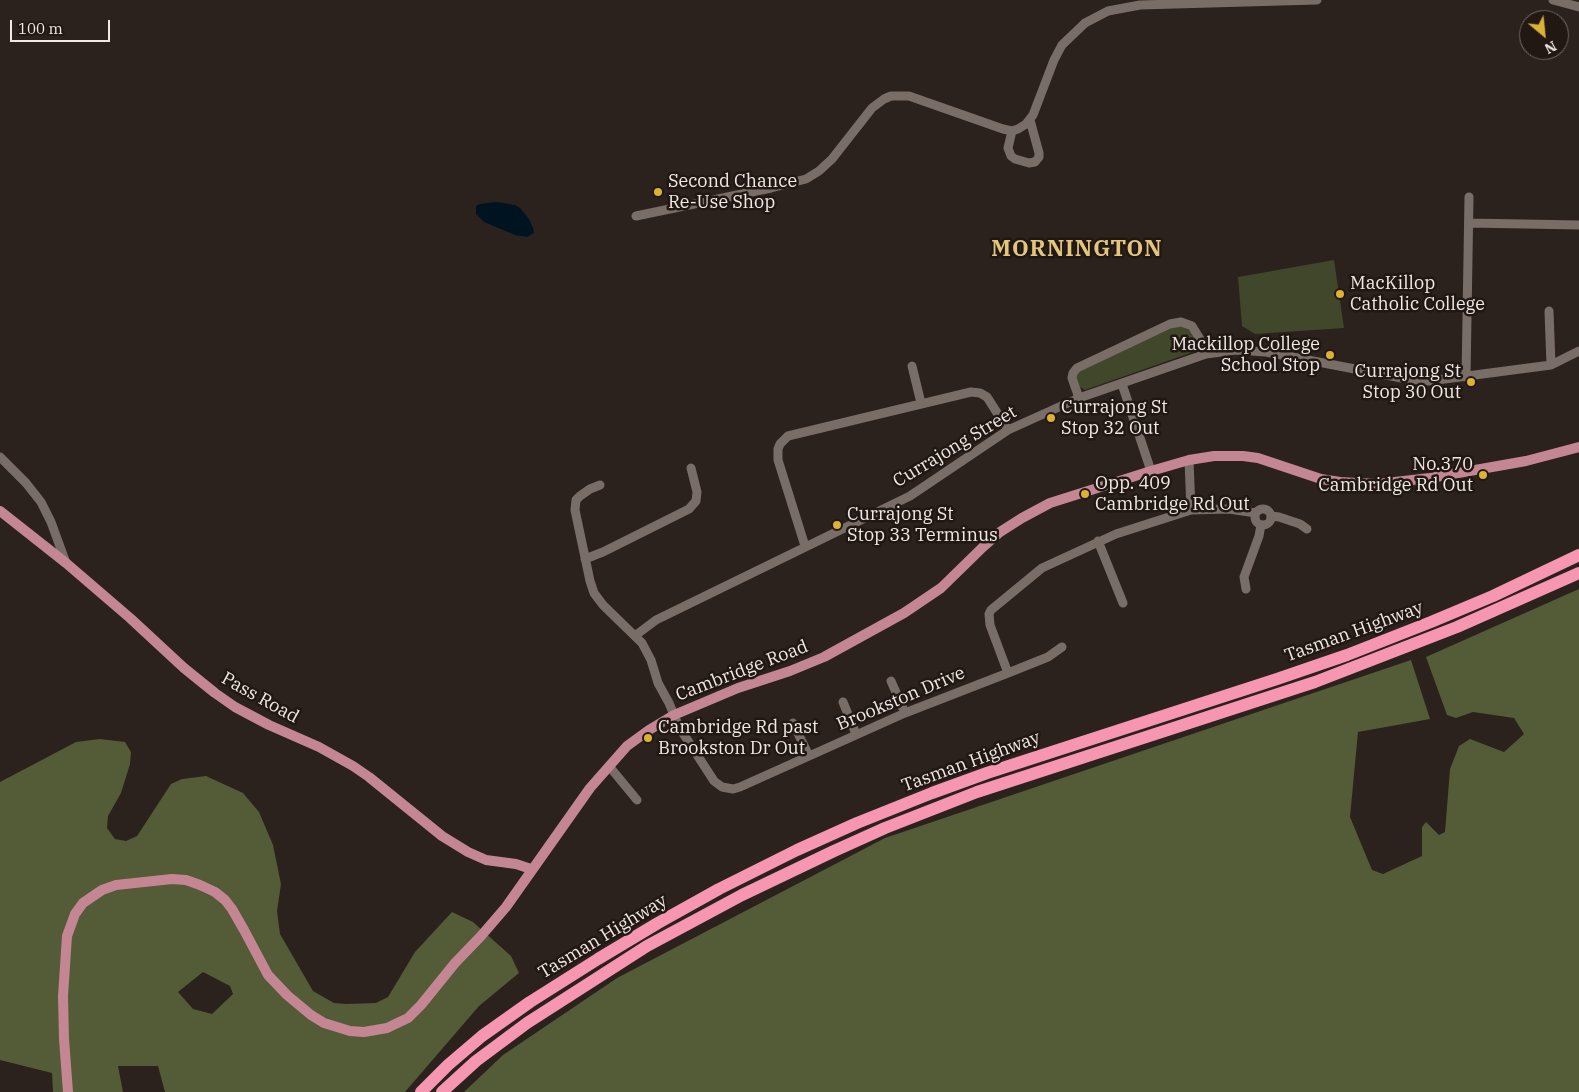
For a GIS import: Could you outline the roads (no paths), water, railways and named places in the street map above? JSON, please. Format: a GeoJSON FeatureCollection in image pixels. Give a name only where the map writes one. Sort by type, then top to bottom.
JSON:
{"type":"FeatureCollection","features":[{"type":"Feature","properties":{"kind":"highway","name":"Tasman Highway"},"geometry":{"type":"LineString","coordinates":[[421,1092],[448,1065],[482,1036],[530,1002],[658,923],[719,889],[806,846],[856,823],[987,773],[1347,655],[1493,596],[1579,555]]}},
{"type":"Feature","properties":{"kind":"highway","name":"Tasman Highway"},"geometry":{"type":"LineString","coordinates":[[442,1092],[476,1061],[519,1029],[647,946],[742,895],[884,828],[977,792],[1324,678],[1457,627],[1579,573]]}},
{"type":"Feature","properties":{"kind":"main road","name":"Cambridge Road"},"geometry":{"type":"LineString","coordinates":[[68,1092],[63,996],[67,936],[75,914],[82,903],[102,890],[116,885],[172,879],[186,880],[216,892],[232,908],[268,975],[281,990],[311,1015],[324,1023],[340,1029],[364,1032],[387,1028],[408,1018],[421,1005],[456,962],[500,914],[590,788],[627,746],[674,715],[738,688],[790,671],[824,657],[872,632],[922,602],[941,588],[1000,532],[1050,504],[1151,471],[1189,460],[1214,456],[1258,458],[1330,480],[1377,484],[1430,478],[1526,461],[1579,447]]}},
{"type":"Feature","properties":{"kind":"main road","name":"Pass Road"},"geometry":{"type":"LineString","coordinates":[[0,510],[66,563],[215,694],[254,718],[319,747],[353,766],[369,776],[442,836],[468,852],[486,860],[516,864],[532,869]]}},
{"type":"Feature","properties":{"kind":"street"},"geometry":{"type":"LineString","coordinates":[[636,216],[806,179],[819,171],[832,159],[872,108],[891,96],[909,96],[1012,131],[1022,127],[1030,120],[1037,107],[1058,51],[1077,30],[1093,18],[1108,11],[1129,6],[1318,0]]}},
{"type":"Feature","properties":{"kind":"street"},"geometry":{"type":"LineString","coordinates":[[1553,0],[1579,7]]}},
{"type":"Feature","properties":{"kind":"street"},"geometry":{"type":"LineString","coordinates":[[1012,131],[1008,148],[1011,156],[1029,163],[1035,162],[1039,157],[1039,153],[1030,120]]}},
{"type":"Feature","properties":{"kind":"street"},"geometry":{"type":"LineString","coordinates":[[1466,377],[1469,196]]}},
{"type":"Feature","properties":{"kind":"street"},"geometry":{"type":"LineString","coordinates":[[1469,223],[1579,225]]}},
{"type":"Feature","properties":{"kind":"street"},"geometry":{"type":"LineString","coordinates":[[1549,311],[1550,366]]}},
{"type":"Feature","properties":{"kind":"street"},"geometry":{"type":"LineString","coordinates":[[1079,398],[1072,378],[1077,368],[1170,324],[1181,322],[1192,326],[1206,354]]}},
{"type":"Feature","properties":{"kind":"street","name":"Currajong Street"},"geometry":{"type":"LineString","coordinates":[[636,635],[656,620],[910,496],[1008,430],[1079,398],[1206,354],[1236,350],[1266,352],[1418,381],[1550,366],[1579,351]]}},
{"type":"Feature","properties":{"kind":"street"},"geometry":{"type":"LineString","coordinates":[[912,366],[921,404]]}},
{"type":"Feature","properties":{"kind":"street"},"geometry":{"type":"LineString","coordinates":[[1122,384],[1151,471]]}},
{"type":"Feature","properties":{"kind":"street"},"geometry":{"type":"LineString","coordinates":[[805,546],[778,460],[778,449],[782,441],[793,434],[971,392],[980,393],[990,400],[1008,430]]}},
{"type":"Feature","properties":{"kind":"street"},"geometry":{"type":"LineString","coordinates":[[0,457],[26,483],[41,502],[51,522],[66,563]]}},
{"type":"Feature","properties":{"kind":"street"},"geometry":{"type":"LineString","coordinates":[[1189,460],[1191,510]]}},
{"type":"Feature","properties":{"kind":"street"},"geometry":{"type":"LineString","coordinates":[[585,559],[689,510],[697,497],[697,488],[691,468]]}},
{"type":"Feature","properties":{"kind":"street"},"geometry":{"type":"LineString","coordinates":[[600,485],[580,496],[575,505],[575,516],[592,587],[598,600],[636,635],[647,652],[658,683],[674,715]]}},
{"type":"Feature","properties":{"kind":"street"},"geometry":{"type":"LineString","coordinates":[[1008,673],[990,625],[989,614],[991,610],[1042,568],[1098,541],[1191,510],[1228,509],[1256,513],[1265,509],[1271,516],[1300,524],[1307,530]]}},
{"type":"Feature","properties":{"kind":"street"},"geometry":{"type":"LineString","coordinates":[[1256,513],[1256,520],[1261,524],[1268,523],[1271,516]]}},
{"type":"Feature","properties":{"kind":"street"},"geometry":{"type":"LineString","coordinates":[[1246,589],[1244,577],[1259,536],[1261,524]]}},
{"type":"Feature","properties":{"kind":"street"},"geometry":{"type":"LineString","coordinates":[[1098,541],[1124,603]]}},
{"type":"Feature","properties":{"kind":"street","name":"Brookston Drive"},"geometry":{"type":"LineString","coordinates":[[674,715],[679,727],[714,782],[726,789],[740,787],[856,734],[1048,657],[1062,647]]}},
{"type":"Feature","properties":{"kind":"street"},"geometry":{"type":"LineString","coordinates":[[892,681],[905,714]]}},
{"type":"Feature","properties":{"kind":"street"},"geometry":{"type":"LineString","coordinates":[[843,702],[856,734]]}},
{"type":"Feature","properties":{"kind":"street"},"geometry":{"type":"LineString","coordinates":[[793,723],[809,756]]}},
{"type":"Feature","properties":{"kind":"street"},"geometry":{"type":"LineString","coordinates":[[610,766],[637,800]]}},
{"type":"Feature","properties":{"kind":"water"},"geometry":{"type":"Polygon","coordinates":[[[496,202],[515,205],[520,208],[529,219],[534,233],[527,237],[515,235],[484,222],[476,214],[476,206],[496,202]]]}},
{"type":"Feature","properties":{"kind":"place","name":"Second Chance Re-Use Shop"},"geometry":{"type":"Point","coordinates":[658,192]}},
{"type":"Feature","properties":{"kind":"place","name":"MacKillop Catholic College"},"geometry":{"type":"Point","coordinates":[1340,294]}},
{"type":"Feature","properties":{"kind":"place","name":"Mackillop College School Stop"},"geometry":{"type":"Point","coordinates":[1330,355]}},
{"type":"Feature","properties":{"kind":"place","name":"Currajong St Stop 30 Out"},"geometry":{"type":"Point","coordinates":[1471,382]}},
{"type":"Feature","properties":{"kind":"place","name":"Currajong St Stop 32 Out"},"geometry":{"type":"Point","coordinates":[1051,418]}},
{"type":"Feature","properties":{"kind":"place","name":"No.370 Cambridge Rd Out"},"geometry":{"type":"Point","coordinates":[1483,475]}},
{"type":"Feature","properties":{"kind":"place","name":"Opp. 409 Cambridge Rd Out"},"geometry":{"type":"Point","coordinates":[1085,494]}},
{"type":"Feature","properties":{"kind":"place","name":"Currajong St Stop 33 Terminus"},"geometry":{"type":"Point","coordinates":[837,525]}},
{"type":"Feature","properties":{"kind":"place","name":"Cambridge Rd past Brookston Dr Out"},"geometry":{"type":"Point","coordinates":[648,738]}},
{"type":"Feature","properties":{"kind":"district","name":"MORNINGTON"},"geometry":{"type":"Point","coordinates":[1077,250]}}]}
